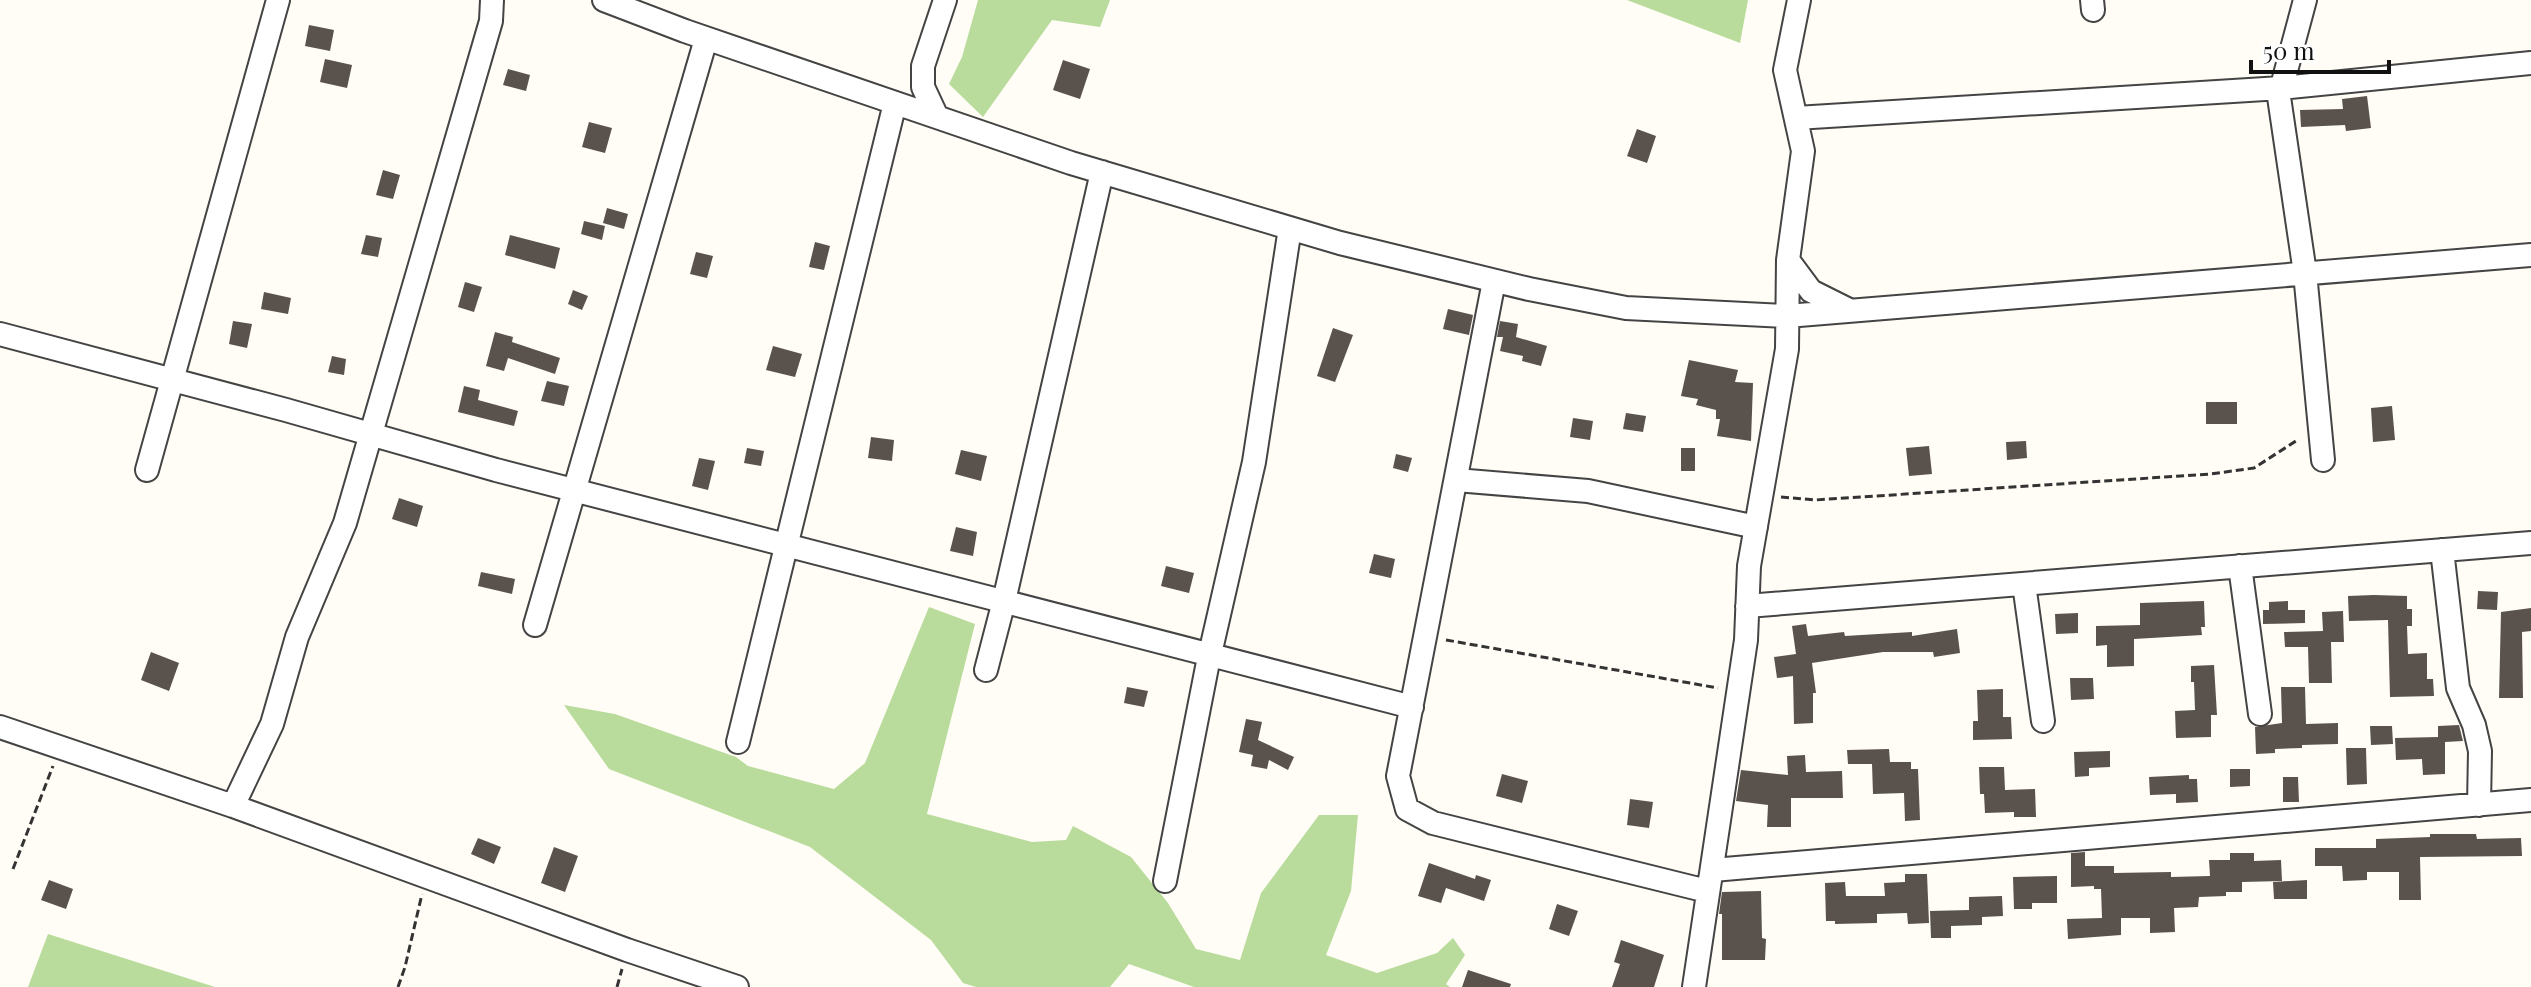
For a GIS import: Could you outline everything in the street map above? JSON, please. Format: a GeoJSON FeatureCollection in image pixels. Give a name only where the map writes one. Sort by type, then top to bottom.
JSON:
{"type":"FeatureCollection","features":[{"type":"Feature","properties":{"kind":"street"},"geometry":{"type":"LineString","coordinates":[[147,470],[278,0]]}},
{"type":"Feature","properties":{"kind":"street"},"geometry":{"type":"LineString","coordinates":[[233,806],[272,724],[297,637],[345,523],[491,21],[492,0]]}},
{"type":"Feature","properties":{"kind":"street"},"geometry":{"type":"LineString","coordinates":[[604,0],[706,39],[1102,172],[1290,228],[1494,281],[1626,308],[1787,316],[2531,255]]}},
{"type":"Feature","properties":{"kind":"street"},"geometry":{"type":"LineString","coordinates":[[937,117],[923,87],[923,66],[945,0]]}},
{"type":"Feature","properties":{"kind":"street"},"geometry":{"type":"LineString","coordinates":[[1694,987],[1746,640],[1749,566],[1787,349],[1788,260],[1803,151],[1785,70],[1799,0]]}},
{"type":"Feature","properties":{"kind":"street"},"geometry":{"type":"LineString","coordinates":[[2305,0],[2279,97],[2305,273],[2323,460]]}},
{"type":"Feature","properties":{"kind":"street"},"geometry":{"type":"LineString","coordinates":[[535,625],[706,39]]}},
{"type":"Feature","properties":{"kind":"street"},"geometry":{"type":"LineString","coordinates":[[1796,118],[2281,88],[2531,63]]}},
{"type":"Feature","properties":{"kind":"street"},"geometry":{"type":"LineString","coordinates":[[738,742],[895,103]]}},
{"type":"Feature","properties":{"kind":"street"},"geometry":{"type":"LineString","coordinates":[[986,670],[1102,172]]}},
{"type":"Feature","properties":{"kind":"street"},"geometry":{"type":"LineString","coordinates":[[1165,881],[1210,655],[1254,462],[1290,228]]}},
{"type":"Feature","properties":{"kind":"street"},"geometry":{"type":"LineString","coordinates":[[1788,260],[1811,291],[1850,311]]}},
{"type":"Feature","properties":{"kind":"street"},"geometry":{"type":"LineString","coordinates":[[1494,281],[1398,776],[1407,809],[1433,823],[1710,880],[2531,800]]}},
{"type":"Feature","properties":{"kind":"street"},"geometry":{"type":"LineString","coordinates":[[0,334],[574,490],[1412,707]]}},
{"type":"Feature","properties":{"kind":"street"},"geometry":{"type":"LineString","coordinates":[[1456,480],[1588,491],[1756,527]]}},
{"type":"Feature","properties":{"kind":"street"},"geometry":{"type":"LineString","coordinates":[[1747,606],[2531,543]]}},
{"type":"Feature","properties":{"kind":"street"},"geometry":{"type":"LineString","coordinates":[[2442,550],[2458,688],[2474,725],[2480,751],[2479,805]]}},
{"type":"Feature","properties":{"kind":"street"},"geometry":{"type":"LineString","coordinates":[[2240,566],[2260,714]]}},
{"type":"Feature","properties":{"kind":"street"},"geometry":{"type":"LineString","coordinates":[[2024,584],[2043,721]]}},
{"type":"Feature","properties":{"kind":"street"},"geometry":{"type":"LineString","coordinates":[[0,727],[233,806],[737,987]]}},
{"type":"Feature","properties":{"kind":"path"},"geometry":{"type":"LineString","coordinates":[[1762,495],[1815,500],[2211,474],[2254,468],[2306,434],[2319,433]]}},
{"type":"Feature","properties":{"kind":"path"},"geometry":{"type":"LineString","coordinates":[[1426,636],[1738,692]]}},
{"type":"Feature","properties":{"kind":"path"},"geometry":{"type":"LineString","coordinates":[[13,869],[60,747]]}},
{"type":"Feature","properties":{"kind":"path"},"geometry":{"type":"LineString","coordinates":[[398,987],[426,876]]}},
{"type":"Feature","properties":{"kind":"green space"},"geometry":{"type":"Polygon","coordinates":[[[978,0],[1110,0],[1100,27],[1052,20],[983,117],[949,84],[962,57],[978,0]]]}},
{"type":"Feature","properties":{"kind":"green space"},"geometry":{"type":"Polygon","coordinates":[[[1627,0],[1748,0],[1740,43],[1627,0]]]}},
{"type":"Feature","properties":{"kind":"green space"},"geometry":{"type":"Polygon","coordinates":[[[929,607],[975,624],[927,814],[1032,842],[1066,840],[1073,826],[1131,857],[1168,903],[1196,949],[1240,960],[1261,893],[1319,815],[1358,815],[1351,891],[1326,955],[1377,973],[1437,953],[1453,938],[1465,955],[1446,984],[1450,987],[1194,987],[1129,964],[1110,987],[976,987],[963,983],[931,940],[810,847],[609,769],[564,705],[615,714],[736,757],[748,766],[834,789],[865,763],[929,607]]]}},
{"type":"Feature","properties":{"kind":"green space"},"geometry":{"type":"Polygon","coordinates":[[[48,934],[215,987],[28,987],[48,934]]]}},
{"type":"Feature","properties":{"kind":"building"},"geometry":{"type":"Polygon","coordinates":[[[309,25],[334,30],[330,51],[305,46],[309,25]]]}},
{"type":"Feature","properties":{"kind":"building"},"geometry":{"type":"Polygon","coordinates":[[[325,59],[352,65],[347,88],[320,82],[325,59]]]}},
{"type":"Feature","properties":{"kind":"building"},"geometry":{"type":"Polygon","coordinates":[[[1063,60],[1090,69],[1080,99],[1053,90],[1063,60]]]}},
{"type":"Feature","properties":{"kind":"building"},"geometry":{"type":"Polygon","coordinates":[[[508,69],[530,75],[526,91],[503,85],[508,69]]]}},
{"type":"Feature","properties":{"kind":"building"},"geometry":{"type":"Polygon","coordinates":[[[2367,96],[2371,128],[2346,131],[2345,125],[2301,127],[2300,110],[2343,109],[2342,99],[2367,96]]]}},
{"type":"Feature","properties":{"kind":"building"},"geometry":{"type":"Polygon","coordinates":[[[589,122],[612,128],[605,153],[582,147],[589,122]]]}},
{"type":"Feature","properties":{"kind":"building"},"geometry":{"type":"Polygon","coordinates":[[[1637,129],[1656,136],[1647,163],[1627,156],[1637,129]]]}},
{"type":"Feature","properties":{"kind":"building"},"geometry":{"type":"Polygon","coordinates":[[[383,170],[400,175],[393,199],[376,195],[383,170]]]}},
{"type":"Feature","properties":{"kind":"building"},"geometry":{"type":"Polygon","coordinates":[[[607,208],[628,214],[624,229],[603,223],[607,208]]]}},
{"type":"Feature","properties":{"kind":"building"},"geometry":{"type":"Polygon","coordinates":[[[584,221],[605,226],[602,240],[581,234],[584,221]]]}},
{"type":"Feature","properties":{"kind":"building"},"geometry":{"type":"Polygon","coordinates":[[[366,235],[382,238],[378,257],[361,254],[366,235]]]}},
{"type":"Feature","properties":{"kind":"building"},"geometry":{"type":"Polygon","coordinates":[[[510,235],[560,248],[555,269],[505,255],[510,235]]]}},
{"type":"Feature","properties":{"kind":"building"},"geometry":{"type":"Polygon","coordinates":[[[815,242],[830,246],[824,270],[809,267],[815,242]]]}},
{"type":"Feature","properties":{"kind":"building"},"geometry":{"type":"Polygon","coordinates":[[[696,252],[713,256],[707,278],[690,274],[696,252]]]}},
{"type":"Feature","properties":{"kind":"building"},"geometry":{"type":"Polygon","coordinates":[[[465,282],[482,287],[474,312],[458,307],[465,282]]]}},
{"type":"Feature","properties":{"kind":"building"},"geometry":{"type":"Polygon","coordinates":[[[573,290],[588,296],[582,310],[568,304],[573,290]]]}},
{"type":"Feature","properties":{"kind":"building"},"geometry":{"type":"Polygon","coordinates":[[[264,292],[291,298],[288,314],[261,309],[264,292]]]}},
{"type":"Feature","properties":{"kind":"building"},"geometry":{"type":"Polygon","coordinates":[[[1448,309],[1473,315],[1469,335],[1443,329],[1448,309]]]}},
{"type":"Feature","properties":{"kind":"building"},"geometry":{"type":"Polygon","coordinates":[[[233,321],[252,324],[247,348],[229,344],[233,321]]]}},
{"type":"Feature","properties":{"kind":"building"},"geometry":{"type":"Polygon","coordinates":[[[1500,321],[1518,324],[1516,337],[1547,346],[1541,366],[1522,361],[1523,356],[1500,351],[1503,337],[1497,337],[1500,321]]]}},
{"type":"Feature","properties":{"kind":"building"},"geometry":{"type":"Polygon","coordinates":[[[1333,328],[1353,335],[1335,382],[1317,376],[1333,328]]]}},
{"type":"Feature","properties":{"kind":"building"},"geometry":{"type":"Polygon","coordinates":[[[495,332],[513,337],[512,342],[560,358],[555,374],[508,358],[504,371],[486,366],[495,332]]]}},
{"type":"Feature","properties":{"kind":"building"},"geometry":{"type":"Polygon","coordinates":[[[773,346],[802,354],[795,377],[766,370],[773,346]]]}},
{"type":"Feature","properties":{"kind":"building"},"geometry":{"type":"Polygon","coordinates":[[[332,356],[346,359],[344,375],[328,372],[332,356]]]}},
{"type":"Feature","properties":{"kind":"building"},"geometry":{"type":"Polygon","coordinates":[[[1689,360],[1738,370],[1735,382],[1753,383],[1751,441],[1717,436],[1720,419],[1716,419],[1716,410],[1696,405],[1698,399],[1681,396],[1689,360]]]}},
{"type":"Feature","properties":{"kind":"building"},"geometry":{"type":"Polygon","coordinates":[[[547,381],[569,386],[564,406],[541,401],[547,381]]]}},
{"type":"Feature","properties":{"kind":"building"},"geometry":{"type":"Polygon","coordinates":[[[464,386],[480,390],[478,400],[518,411],[514,426],[458,412],[464,386]]]}},
{"type":"Feature","properties":{"kind":"building"},"geometry":{"type":"Polygon","coordinates":[[[2206,402],[2237,402],[2237,424],[2206,424],[2206,402]]]}},
{"type":"Feature","properties":{"kind":"building"},"geometry":{"type":"Polygon","coordinates":[[[2392,406],[2395,440],[2373,442],[2371,408],[2392,406]]]}},
{"type":"Feature","properties":{"kind":"building"},"geometry":{"type":"Polygon","coordinates":[[[1626,413],[1646,416],[1643,432],[1623,429],[1626,413]]]}},
{"type":"Feature","properties":{"kind":"building"},"geometry":{"type":"Polygon","coordinates":[[[1573,418],[1593,421],[1590,440],[1570,437],[1573,418]]]}},
{"type":"Feature","properties":{"kind":"building"},"geometry":{"type":"Polygon","coordinates":[[[871,437],[894,440],[892,461],[868,458],[871,437]]]}},
{"type":"Feature","properties":{"kind":"building"},"geometry":{"type":"Polygon","coordinates":[[[2026,441],[2027,458],[2007,460],[2006,442],[2026,441]]]}},
{"type":"Feature","properties":{"kind":"building"},"geometry":{"type":"Polygon","coordinates":[[[1929,446],[1932,474],[1909,476],[1906,448],[1929,446]]]}},
{"type":"Feature","properties":{"kind":"building"},"geometry":{"type":"Polygon","coordinates":[[[747,448],[764,451],[761,466],[744,463],[747,448]]]}},
{"type":"Feature","properties":{"kind":"building"},"geometry":{"type":"Polygon","coordinates":[[[1681,448],[1695,448],[1695,471],[1681,471],[1681,448]]]}},
{"type":"Feature","properties":{"kind":"building"},"geometry":{"type":"Polygon","coordinates":[[[961,450],[987,456],[981,481],[955,474],[961,450]]]}},
{"type":"Feature","properties":{"kind":"building"},"geometry":{"type":"Polygon","coordinates":[[[1396,454],[1412,458],[1408,472],[1393,468],[1396,454]]]}},
{"type":"Feature","properties":{"kind":"building"},"geometry":{"type":"Polygon","coordinates":[[[699,458],[715,461],[708,490],[692,486],[699,458]]]}},
{"type":"Feature","properties":{"kind":"building"},"geometry":{"type":"Polygon","coordinates":[[[399,498],[423,506],[417,527],[392,519],[399,498]]]}},
{"type":"Feature","properties":{"kind":"building"},"geometry":{"type":"Polygon","coordinates":[[[956,527],[977,532],[973,556],[950,551],[956,527]]]}},
{"type":"Feature","properties":{"kind":"building"},"geometry":{"type":"Polygon","coordinates":[[[1374,554],[1395,559],[1391,578],[1369,573],[1374,554]]]}},
{"type":"Feature","properties":{"kind":"building"},"geometry":{"type":"Polygon","coordinates":[[[1166,566],[1194,573],[1189,593],[1161,586],[1166,566]]]}},
{"type":"Feature","properties":{"kind":"building"},"geometry":{"type":"Polygon","coordinates":[[[481,572],[515,579],[512,594],[478,586],[481,572]]]}},
{"type":"Feature","properties":{"kind":"building"},"geometry":{"type":"Polygon","coordinates":[[[2478,591],[2498,592],[2497,610],[2477,609],[2478,591]]]}},
{"type":"Feature","properties":{"kind":"building"},"geometry":{"type":"Polygon","coordinates":[[[2348,596],[2407,596],[2407,609],[2412,609],[2412,626],[2407,626],[2408,654],[2427,653],[2427,679],[2433,679],[2434,696],[2390,697],[2388,620],[2349,621],[2348,596]]]}},
{"type":"Feature","properties":{"kind":"building"},"geometry":{"type":"Polygon","coordinates":[[[2204,601],[2205,627],[2201,627],[2202,635],[2134,639],[2134,666],[2107,667],[2107,645],[2096,646],[2096,626],[2140,625],[2140,603],[2204,601]]]}},
{"type":"Feature","properties":{"kind":"building"},"geometry":{"type":"Polygon","coordinates":[[[2288,601],[2288,610],[2305,610],[2305,623],[2263,624],[2263,610],[2269,610],[2269,602],[2288,601]]]}},
{"type":"Feature","properties":{"kind":"building"},"geometry":{"type":"Polygon","coordinates":[[[2531,608],[2531,631],[2522,632],[2523,698],[2499,698],[2501,612],[2531,608]]]}},
{"type":"Feature","properties":{"kind":"building"},"geometry":{"type":"Polygon","coordinates":[[[2343,611],[2344,642],[2331,642],[2332,683],[2309,683],[2308,647],[2285,647],[2284,632],[2323,631],[2322,612],[2343,611]]]}},
{"type":"Feature","properties":{"kind":"building"},"geometry":{"type":"Polygon","coordinates":[[[2078,613],[2078,633],[2056,634],[2055,614],[2078,613]]]}},
{"type":"Feature","properties":{"kind":"building"},"geometry":{"type":"Polygon","coordinates":[[[1806,624],[1808,636],[1844,632],[1845,636],[1912,632],[1912,636],[1957,629],[1960,653],[1934,657],[1933,652],[1883,652],[1812,663],[1816,693],[1813,693],[1813,723],[1794,724],[1793,676],[1777,678],[1774,657],[1796,654],[1792,626],[1806,624]]]}},
{"type":"Feature","properties":{"kind":"building"},"geometry":{"type":"Polygon","coordinates":[[[151,652],[179,663],[169,691],[141,680],[151,652]]]}},
{"type":"Feature","properties":{"kind":"building"},"geometry":{"type":"Polygon","coordinates":[[[2214,665],[2217,715],[2211,715],[2211,737],[2176,738],[2175,711],[2195,710],[2191,666],[2214,665]]]}},
{"type":"Feature","properties":{"kind":"building"},"geometry":{"type":"Polygon","coordinates":[[[2070,678],[2093,678],[2094,699],[2071,700],[2070,678]]]}},
{"type":"Feature","properties":{"kind":"building"},"geometry":{"type":"Polygon","coordinates":[[[1127,687],[1148,691],[1144,707],[1124,703],[1127,687]]]}},
{"type":"Feature","properties":{"kind":"building"},"geometry":{"type":"Polygon","coordinates":[[[2281,687],[2305,687],[2306,724],[2338,723],[2338,744],[2302,745],[2302,748],[2275,749],[2275,753],[2256,754],[2255,727],[2282,723],[2281,687]]]}},
{"type":"Feature","properties":{"kind":"building"},"geometry":{"type":"Polygon","coordinates":[[[2003,689],[2003,717],[2011,717],[2012,739],[1973,740],[1973,721],[1978,721],[1977,690],[2003,689]]]}},
{"type":"Feature","properties":{"kind":"building"},"geometry":{"type":"Polygon","coordinates":[[[1246,719],[1262,722],[1258,740],[1294,757],[1288,770],[1269,760],[1267,769],[1251,766],[1253,755],[1239,752],[1246,719]]]}},
{"type":"Feature","properties":{"kind":"building"},"geometry":{"type":"Polygon","coordinates":[[[2459,725],[2463,741],[2445,742],[2445,774],[2423,775],[2422,759],[2396,760],[2395,738],[2438,737],[2438,726],[2459,725]]]}},
{"type":"Feature","properties":{"kind":"building"},"geometry":{"type":"Polygon","coordinates":[[[2370,726],[2392,726],[2393,744],[2371,745],[2370,726]]]}},
{"type":"Feature","properties":{"kind":"building"},"geometry":{"type":"Polygon","coordinates":[[[2346,748],[2366,748],[2367,784],[2347,785],[2346,748]]]}},
{"type":"Feature","properties":{"kind":"building"},"geometry":{"type":"Polygon","coordinates":[[[1889,749],[1890,762],[1911,762],[1911,769],[1918,769],[1920,820],[1905,821],[1904,793],[1873,794],[1872,764],[1848,764],[1847,750],[1889,749]]]}},
{"type":"Feature","properties":{"kind":"building"},"geometry":{"type":"Polygon","coordinates":[[[2110,751],[2110,767],[2089,768],[2089,776],[2075,777],[2074,752],[2110,751]]]}},
{"type":"Feature","properties":{"kind":"building"},"geometry":{"type":"Polygon","coordinates":[[[1805,755],[1806,772],[1842,771],[1843,798],[1791,798],[1791,827],[1767,827],[1768,805],[1736,801],[1741,770],[1788,775],[1787,756],[1805,755]]]}},
{"type":"Feature","properties":{"kind":"building"},"geometry":{"type":"Polygon","coordinates":[[[1979,767],[2004,767],[2005,790],[2035,789],[2036,817],[2014,817],[2014,812],[1985,813],[1984,794],[1980,794],[1979,767]]]}},
{"type":"Feature","properties":{"kind":"building"},"geometry":{"type":"Polygon","coordinates":[[[2230,769],[2250,769],[2250,786],[2230,787],[2230,769]]]}},
{"type":"Feature","properties":{"kind":"building"},"geometry":{"type":"Polygon","coordinates":[[[1502,774],[1528,781],[1522,803],[1496,796],[1502,774]]]}},
{"type":"Feature","properties":{"kind":"building"},"geometry":{"type":"Polygon","coordinates":[[[2189,775],[2189,779],[2197,779],[2198,802],[2176,803],[2176,794],[2150,795],[2149,777],[2189,775]]]}},
{"type":"Feature","properties":{"kind":"building"},"geometry":{"type":"Polygon","coordinates":[[[2283,777],[2298,777],[2299,802],[2283,802],[2283,777]]]}},
{"type":"Feature","properties":{"kind":"building"},"geometry":{"type":"Polygon","coordinates":[[[1630,799],[1653,802],[1649,828],[1627,825],[1630,799]]]}},
{"type":"Feature","properties":{"kind":"building"},"geometry":{"type":"Polygon","coordinates":[[[2430,834],[2476,834],[2477,839],[2521,838],[2522,856],[2420,857],[2421,900],[2399,900],[2399,872],[2367,872],[2367,880],[2343,881],[2342,866],[2315,866],[2315,848],[2376,848],[2376,839],[2430,837],[2430,834]]]}},
{"type":"Feature","properties":{"kind":"building"},"geometry":{"type":"Polygon","coordinates":[[[478,838],[501,847],[494,864],[471,854],[478,838]]]}},
{"type":"Feature","properties":{"kind":"building"},"geometry":{"type":"Polygon","coordinates":[[[554,847],[578,856],[565,892],[541,883],[554,847]]]}},
{"type":"Feature","properties":{"kind":"building"},"geometry":{"type":"Polygon","coordinates":[[[2085,852],[2085,866],[2114,866],[2114,873],[2171,872],[2171,877],[2210,876],[2209,860],[2230,860],[2230,853],[2254,853],[2254,861],[2281,860],[2282,881],[2242,882],[2242,892],[2199,897],[2198,907],[2174,908],[2175,932],[2150,933],[2150,918],[2121,918],[2121,935],[2068,939],[2067,919],[2102,918],[2101,889],[2094,889],[2094,886],[2071,887],[2071,853],[2085,852]]]}},
{"type":"Feature","properties":{"kind":"building"},"geometry":{"type":"Polygon","coordinates":[[[1429,863],[1475,879],[1476,875],[1491,880],[1484,901],[1446,888],[1441,903],[1418,896],[1429,863]]]}},
{"type":"Feature","properties":{"kind":"building"},"geometry":{"type":"Polygon","coordinates":[[[1905,874],[1927,874],[1929,923],[1908,924],[1907,913],[1877,914],[1877,923],[1835,924],[1835,921],[1826,921],[1825,883],[1845,882],[1846,896],[1885,896],[1884,883],[1905,882],[1905,874]]]}},
{"type":"Feature","properties":{"kind":"building"},"geometry":{"type":"Polygon","coordinates":[[[2057,876],[2057,903],[2032,903],[2032,909],[2014,909],[2013,877],[2057,876]]]}},
{"type":"Feature","properties":{"kind":"building"},"geometry":{"type":"Polygon","coordinates":[[[49,880],[73,889],[66,909],[41,900],[49,880]]]}},
{"type":"Feature","properties":{"kind":"building"},"geometry":{"type":"Polygon","coordinates":[[[2307,880],[2307,899],[2274,899],[2273,882],[2307,880]]]}},
{"type":"Feature","properties":{"kind":"building"},"geometry":{"type":"Polygon","coordinates":[[[1761,891],[1765,960],[1722,960],[1722,914],[1719,914],[1722,892],[1761,891]]]}},
{"type":"Feature","properties":{"kind":"building"},"geometry":{"type":"Polygon","coordinates":[[[2002,896],[2003,916],[1982,917],[1982,925],[1951,926],[1951,938],[1931,938],[1930,911],[1969,910],[1969,897],[2002,896]]]}},
{"type":"Feature","properties":{"kind":"building"},"geometry":{"type":"Polygon","coordinates":[[[1557,904],[1578,911],[1569,936],[1549,929],[1557,904]]]}},
{"type":"Feature","properties":{"kind":"building"},"geometry":{"type":"Polygon","coordinates":[[[1621,940],[1664,955],[1654,987],[1612,987],[1620,964],[1614,962],[1621,940]]]}},
{"type":"Feature","properties":{"kind":"building"},"geometry":{"type":"Polygon","coordinates":[[[1468,970],[1511,984],[1510,987],[1462,987],[1468,970]]]}}]}
